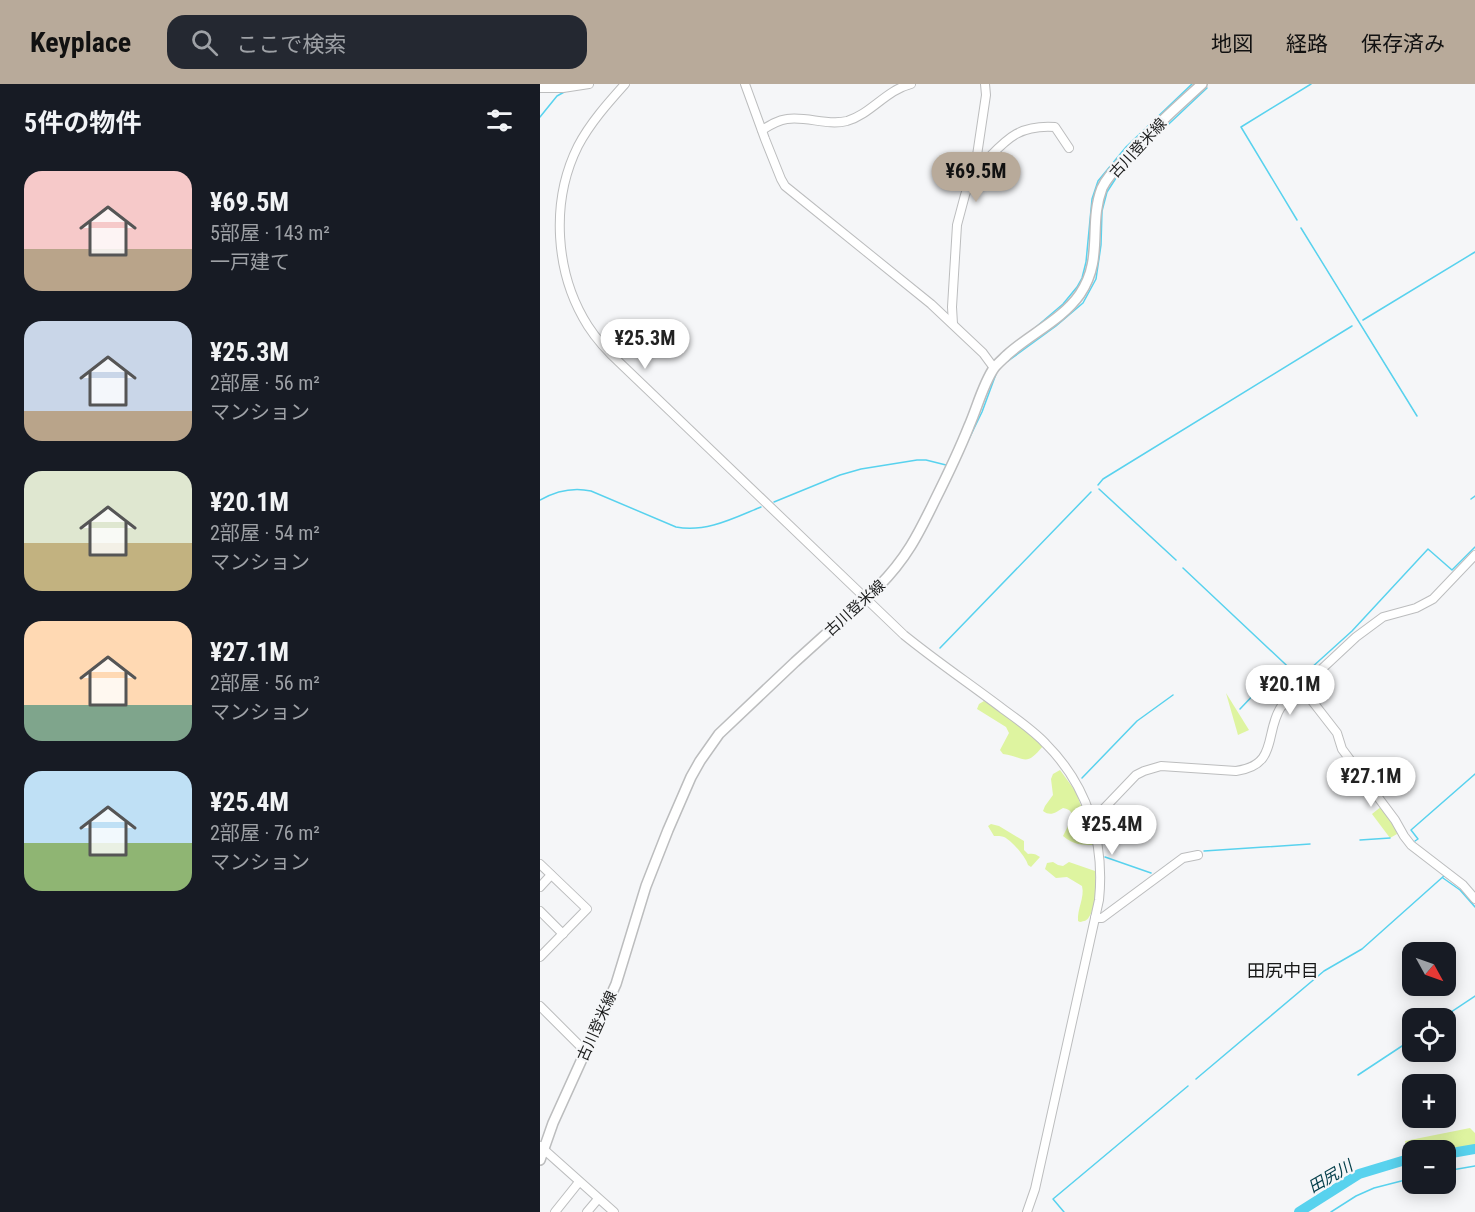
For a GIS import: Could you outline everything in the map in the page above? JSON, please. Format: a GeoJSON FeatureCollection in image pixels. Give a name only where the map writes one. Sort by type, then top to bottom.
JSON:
{"type":"FeatureCollection","features":[{"type":"Feature","properties":{"kind":"main road","name":"古川登米線"},"geometry":{"type":"LineString","coordinates":[[540,1160],[542,1148],[616,984],[646,886],[668,830],[700,761],[727,727],[891,574],[913,544],[947,477],[994,368],[1013,350],[1070,306],[1091,273],[1094,262],[1097,209],[1102,188],[1108,178],[1153,129],[1203,84]]}},
{"type":"Feature","properties":{"kind":"street"},"geometry":{"type":"LineString","coordinates":[[540,88],[563,88],[589,84]]}},
{"type":"Feature","properties":{"kind":"street"},"geometry":{"type":"LineString","coordinates":[[625,84],[588,128],[577,148],[564,185],[559,226],[563,265],[573,297],[589,327],[605,349],[904,635],[1045,742],[1064,765],[1088,806],[1100,854],[1099,900],[1028,1212]]}},
{"type":"Feature","properties":{"kind":"street"},"geometry":{"type":"LineString","coordinates":[[745,84],[785,186],[953,324],[983,352],[994,368]]}},
{"type":"Feature","properties":{"kind":"street"},"geometry":{"type":"LineString","coordinates":[[762,130],[785,119],[800,118],[834,122],[847,120],[861,114],[897,89],[911,84]]}},
{"type":"Feature","properties":{"kind":"street"},"geometry":{"type":"LineString","coordinates":[[953,324],[957,225],[976,162],[986,95],[985,84]]}},
{"type":"Feature","properties":{"kind":"street"},"geometry":{"type":"LineString","coordinates":[[972,174],[1006,140],[1024,129],[1055,126],[1070,148]]}},
{"type":"Feature","properties":{"kind":"street"},"geometry":{"type":"LineString","coordinates":[[1092,821],[1136,775],[1144,771],[1161,766],[1236,771],[1247,769],[1262,759],[1269,747],[1281,707],[1356,637],[1383,617],[1416,608],[1433,599],[1475,555]]}},
{"type":"Feature","properties":{"kind":"street"},"geometry":{"type":"LineString","coordinates":[[1302,688],[1337,733],[1342,749],[1411,845],[1463,885],[1475,899]]}},
{"type":"Feature","properties":{"kind":"street"},"geometry":{"type":"LineString","coordinates":[[1095,918],[1102,918],[1183,858],[1198,855]]}},
{"type":"Feature","properties":{"kind":"street"},"geometry":{"type":"LineString","coordinates":[[540,864],[587,909],[540,957]]}},
{"type":"Feature","properties":{"kind":"street"},"geometry":{"type":"LineString","coordinates":[[540,887],[551,875]]}},
{"type":"Feature","properties":{"kind":"street"},"geometry":{"type":"LineString","coordinates":[[540,911],[563,934]]}},
{"type":"Feature","properties":{"kind":"street"},"geometry":{"type":"LineString","coordinates":[[540,1006],[580,1046],[587,1049]]}},
{"type":"Feature","properties":{"kind":"street"},"geometry":{"type":"LineString","coordinates":[[542,1148],[614,1212]]}},
{"type":"Feature","properties":{"kind":"street"},"geometry":{"type":"LineString","coordinates":[[555,1212],[579,1182]]}},
{"type":"Feature","properties":{"kind":"street"},"geometry":{"type":"LineString","coordinates":[[587,1212],[598,1199]]}},
{"type":"Feature","properties":{"kind":"green space"},"geometry":{"type":"Polygon","coordinates":[[[1226,693],[1249,730],[1238,735],[1226,693]]]}},
{"type":"Feature","properties":{"kind":"green space"},"geometry":{"type":"Polygon","coordinates":[[[984,701],[1039,740],[1043,746],[1037,753],[1028,759],[1003,754],[1000,750],[1009,733],[1006,727],[977,709],[984,701]]]}},
{"type":"Feature","properties":{"kind":"green space"},"geometry":{"type":"Polygon","coordinates":[[[1060,770],[1076,792],[1095,845],[1078,844],[1063,836],[1073,816],[1068,810],[1063,808],[1051,814],[1043,811],[1053,795],[1051,779],[1053,774],[1060,770]]]}},
{"type":"Feature","properties":{"kind":"green space"},"geometry":{"type":"Polygon","coordinates":[[[1382,806],[1395,826],[1397,834],[1390,838],[1372,814],[1382,806]]]}},
{"type":"Feature","properties":{"kind":"green space"},"geometry":{"type":"Polygon","coordinates":[[[991,824],[999,826],[1024,841],[1024,850],[1028,854],[1040,857],[1031,867],[1028,865],[1011,842],[1003,837],[994,836],[988,826],[991,824]]]}},
{"type":"Feature","properties":{"kind":"green space"},"geometry":{"type":"Polygon","coordinates":[[[1053,862],[1063,866],[1069,862],[1095,871],[1095,901],[1086,920],[1078,921],[1082,886],[1067,877],[1056,878],[1045,869],[1047,863],[1053,862]]]}},
{"type":"Feature","properties":{"kind":"green space"},"geometry":{"type":"Polygon","coordinates":[[[1470,1128],[1475,1133],[1475,1145],[1456,1148],[1456,1140],[1410,1140],[1470,1128]]]}},
{"type":"Feature","properties":{"kind":"waterway"},"geometry":{"type":"LineString","coordinates":[[1029,333],[1063,304],[1082,278],[1086,262],[1092,199],[1098,181],[1126,147],[1192,84]]}},
{"type":"Feature","properties":{"kind":"waterway"},"geometry":{"type":"LineString","coordinates":[[1297,220],[1241,127],[1311,84]]}},
{"type":"Feature","properties":{"kind":"waterway"},"geometry":{"type":"LineString","coordinates":[[1008,361],[1083,303],[1096,279],[1101,245],[1102,211],[1107,192],[1138,153],[1207,88]]}},
{"type":"Feature","properties":{"kind":"waterway"},"geometry":{"type":"LineString","coordinates":[[540,117],[557,96],[566,91]]}},
{"type":"Feature","properties":{"kind":"waterway"},"geometry":{"type":"LineString","coordinates":[[1301,228],[1417,416]]}},
{"type":"Feature","properties":{"kind":"waterway"},"geometry":{"type":"LineString","coordinates":[[1363,320],[1475,252]]}},
{"type":"Feature","properties":{"kind":"waterway"},"geometry":{"type":"LineString","coordinates":[[1098,485],[1103,479],[1352,326]]}},
{"type":"Feature","properties":{"kind":"waterway"},"geometry":{"type":"LineString","coordinates":[[963,451],[982,412],[996,374]]}},
{"type":"Feature","properties":{"kind":"waterway"},"geometry":{"type":"LineString","coordinates":[[774,502],[840,475],[861,469],[917,460],[946,465]]}},
{"type":"Feature","properties":{"kind":"waterway"},"geometry":{"type":"LineString","coordinates":[[540,500],[565,491],[578,489],[591,491],[676,527],[687,528],[720,523],[761,507]]}},
{"type":"Feature","properties":{"kind":"waterway"},"geometry":{"type":"LineString","coordinates":[[1099,489],[1176,560]]}},
{"type":"Feature","properties":{"kind":"waterway"},"geometry":{"type":"LineString","coordinates":[[940,648],[1091,492]]}},
{"type":"Feature","properties":{"kind":"waterway"},"geometry":{"type":"LineString","coordinates":[[1471,499],[1475,496]]}},
{"type":"Feature","properties":{"kind":"waterway"},"geometry":{"type":"LineString","coordinates":[[1183,568],[1300,678],[1352,631],[1428,549],[1452,570],[1475,547]]}},
{"type":"Feature","properties":{"kind":"waterway"},"geometry":{"type":"LineString","coordinates":[[1240,709],[1278,669]]}},
{"type":"Feature","properties":{"kind":"waterway"},"geometry":{"type":"LineString","coordinates":[[1082,778],[1137,721],[1173,695]]}},
{"type":"Feature","properties":{"kind":"waterway"},"geometry":{"type":"LineString","coordinates":[[1415,841],[1418,839],[1411,830],[1475,774]]}},
{"type":"Feature","properties":{"kind":"waterway"},"geometry":{"type":"LineString","coordinates":[[1360,840],[1390,838]]}},
{"type":"Feature","properties":{"kind":"waterway"},"geometry":{"type":"LineString","coordinates":[[1204,851],[1310,844]]}},
{"type":"Feature","properties":{"kind":"waterway"},"geometry":{"type":"LineString","coordinates":[[1105,857],[1151,873]]}},
{"type":"Feature","properties":{"kind":"waterway"},"geometry":{"type":"LineString","coordinates":[[1162,869],[1171,862]]}},
{"type":"Feature","properties":{"kind":"waterway"},"geometry":{"type":"LineString","coordinates":[[1196,1079],[1324,971],[1362,949],[1445,875]]}},
{"type":"Feature","properties":{"kind":"waterway"},"geometry":{"type":"LineString","coordinates":[[1443,878],[1460,890],[1475,907]]}},
{"type":"Feature","properties":{"kind":"waterway"},"geometry":{"type":"LineString","coordinates":[[1456,1009],[1475,996]]}},
{"type":"Feature","properties":{"kind":"waterway"},"geometry":{"type":"LineString","coordinates":[[1358,1075],[1402,1046]]}},
{"type":"Feature","properties":{"kind":"waterway"},"geometry":{"type":"LineString","coordinates":[[1064,1212],[1053,1199],[1188,1086]]}},
{"type":"Feature","properties":{"kind":"waterway","name":"田尻川"},"geometry":{"type":"LineString","coordinates":[[1456,1152],[1475,1149]]}},
{"type":"Feature","properties":{"kind":"waterway","name":"田尻川"},"geometry":{"type":"LineString","coordinates":[[1299,1212],[1359,1174],[1402,1161]]}},
{"type":"Feature","properties":{"kind":"waterway"},"geometry":{"type":"LineString","coordinates":[[1456,1169],[1475,1166]]}},
{"type":"Feature","properties":{"kind":"waterway"},"geometry":{"type":"LineString","coordinates":[[1331,1212],[1374,1188],[1402,1181]]}},
{"type":"Feature","properties":{"kind":"district","name":"田尻中目"},"geometry":{"type":"Point","coordinates":[1283,971]}}]}
